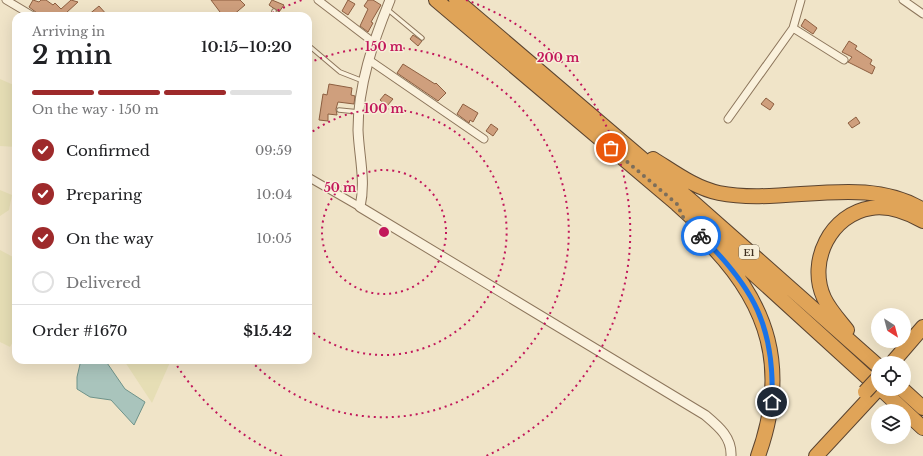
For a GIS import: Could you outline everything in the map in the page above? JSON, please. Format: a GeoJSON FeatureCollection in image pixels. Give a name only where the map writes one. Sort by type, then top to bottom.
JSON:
{"type":"FeatureCollection","features":[{"type":"Feature","properties":{"kind":"highway","name":"E1"},"geometry":{"type":"LineString","coordinates":[[436,0],[677,204],[871,387]]}},
{"type":"Feature","properties":{"kind":"highway","name":"E1"},"geometry":{"type":"LineString","coordinates":[[456,0],[694,203],[871,359]]}},
{"type":"Feature","properties":{"kind":"highway"},"geometry":{"type":"LineString","coordinates":[[628,147],[642,153],[691,183],[717,193],[746,196],[774,196],[865,192],[892,196],[913,204],[923,210]]}},
{"type":"Feature","properties":{"kind":"highway"},"geometry":{"type":"LineString","coordinates":[[677,204],[684,219],[723,259],[741,282],[756,305],[763,322],[770,349],[773,376],[772,402],[768,426],[758,456]]}},
{"type":"Feature","properties":{"kind":"highway"},"geometry":{"type":"LineString","coordinates":[[871,358],[823,298],[818,267],[822,249],[836,226],[856,213],[870,208],[897,210],[909,213],[923,221]]}},
{"type":"Feature","properties":{"kind":"highway"},"geometry":{"type":"LineString","coordinates":[[903,356],[923,327]]}},
{"type":"Feature","properties":{"kind":"highway"},"geometry":{"type":"LineString","coordinates":[[904,356],[923,339]]}},
{"type":"Feature","properties":{"kind":"highway"},"geometry":{"type":"LineString","coordinates":[[806,456],[871,395]]}},
{"type":"Feature","properties":{"kind":"highway"},"geometry":{"type":"LineString","coordinates":[[816,456],[871,395]]}},
{"type":"Feature","properties":{"kind":"highway","name":"E1"},"geometry":{"type":"LineString","coordinates":[[881,396],[923,428]]}},
{"type":"Feature","properties":{"kind":"highway"},"geometry":{"type":"LineString","coordinates":[[910,396],[923,408]]}},
{"type":"Feature","properties":{"kind":"street"},"geometry":{"type":"LineString","coordinates":[[6,0],[26,12]]}},
{"type":"Feature","properties":{"kind":"street"},"geometry":{"type":"LineString","coordinates":[[318,0],[373,42]]}},
{"type":"Feature","properties":{"kind":"street"},"geometry":{"type":"LineString","coordinates":[[728,119],[793,28],[801,0]]}},
{"type":"Feature","properties":{"kind":"street"},"geometry":{"type":"LineString","coordinates":[[903,0],[923,14]]}},
{"type":"Feature","properties":{"kind":"street"},"geometry":{"type":"LineString","coordinates":[[360,207],[363,186],[358,130],[364,81],[373,42],[388,4]]}},
{"type":"Feature","properties":{"kind":"street"},"geometry":{"type":"LineString","coordinates":[[793,28],[844,60]]}},
{"type":"Feature","properties":{"kind":"street"},"geometry":{"type":"LineString","coordinates":[[369,60],[484,138]]}},
{"type":"Feature","properties":{"kind":"street"},"geometry":{"type":"LineString","coordinates":[[312,179],[705,415],[726,436],[731,450],[730,456]]}},
{"type":"Feature","properties":{"kind":"lane"},"geometry":{"type":"LineString","coordinates":[[388,4],[422,38]]}},
{"type":"Feature","properties":{"kind":"lane"},"geometry":{"type":"LineString","coordinates":[[312,48],[340,72],[364,81]]}},
{"type":"Feature","properties":{"kind":"lane"},"geometry":{"type":"LineString","coordinates":[[339,110],[360,113]]}},
{"type":"Feature","properties":{"kind":"shaded area"},"geometry":{"type":"Polygon","coordinates":[[[0,79],[12,84],[12,147],[0,146],[0,79]]]}},
{"type":"Feature","properties":{"kind":"shaded area"},"geometry":{"type":"Polygon","coordinates":[[[0,190],[12,195],[9,210],[0,216],[0,190]]]}},
{"type":"Feature","properties":{"kind":"shaded area"},"geometry":{"type":"Polygon","coordinates":[[[0,250],[12,256],[12,343],[10,347],[0,342],[0,250]]]}},
{"type":"Feature","properties":{"kind":"shaded area"},"geometry":{"type":"Polygon","coordinates":[[[126,364],[169,364],[152,403],[126,364]]]}},
{"type":"Feature","properties":{"kind":"water"},"geometry":{"type":"Polygon","coordinates":[[[80,364],[108,364],[125,389],[145,402],[134,425],[111,400],[90,397],[77,389],[77,377],[80,364]]]}},
{"type":"Feature","properties":{"kind":"building"},"geometry":{"type":"Polygon","coordinates":[[[33,0],[39,2],[41,0],[46,0],[53,5],[55,3],[61,9],[71,0],[78,2],[67,12],[36,12],[29,7],[33,0]]]}},
{"type":"Feature","properties":{"kind":"building"},"geometry":{"type":"Polygon","coordinates":[[[211,0],[240,0],[245,5],[237,12],[220,12],[211,0]]]}},
{"type":"Feature","properties":{"kind":"building"},"geometry":{"type":"Polygon","coordinates":[[[272,0],[284,5],[279,12],[269,5],[272,0]]]}},
{"type":"Feature","properties":{"kind":"building"},"geometry":{"type":"Polygon","coordinates":[[[348,0],[355,4],[348,15],[342,11],[348,0]]]}},
{"type":"Feature","properties":{"kind":"building"},"geometry":{"type":"Polygon","coordinates":[[[368,0],[373,0],[381,5],[371,22],[373,23],[368,32],[360,26],[368,9],[364,6],[368,0]]]}},
{"type":"Feature","properties":{"kind":"building"},"geometry":{"type":"Polygon","coordinates":[[[99,6],[104,12],[92,12],[99,6]]]}},
{"type":"Feature","properties":{"kind":"building"},"geometry":{"type":"Polygon","coordinates":[[[805,19],[817,28],[813,34],[801,26],[805,19]]]}},
{"type":"Feature","properties":{"kind":"building"},"geometry":{"type":"Polygon","coordinates":[[[413,35],[422,41],[418,46],[410,39],[413,35]]]}},
{"type":"Feature","properties":{"kind":"building"},"geometry":{"type":"Polygon","coordinates":[[[849,41],[857,46],[855,49],[872,60],[870,64],[875,67],[872,74],[848,62],[852,57],[842,52],[849,41]]]}},
{"type":"Feature","properties":{"kind":"building"},"geometry":{"type":"Polygon","coordinates":[[[403,64],[435,84],[436,83],[446,93],[438,101],[397,73],[403,64]]]}},
{"type":"Feature","properties":{"kind":"building"},"geometry":{"type":"Polygon","coordinates":[[[329,84],[352,88],[351,95],[355,96],[354,104],[338,102],[336,109],[337,115],[328,114],[328,121],[319,120],[323,94],[327,95],[329,84]]]}},
{"type":"Feature","properties":{"kind":"building"},"geometry":{"type":"Polygon","coordinates":[[[385,94],[393,99],[387,106],[380,100],[385,94]]]}},
{"type":"Feature","properties":{"kind":"building"},"geometry":{"type":"Polygon","coordinates":[[[766,98],[774,104],[770,110],[761,104],[766,98]]]}},
{"type":"Feature","properties":{"kind":"building"},"geometry":{"type":"Polygon","coordinates":[[[463,104],[478,113],[473,122],[470,120],[469,123],[457,114],[463,104]]]}},
{"type":"Feature","properties":{"kind":"building"},"geometry":{"type":"Polygon","coordinates":[[[856,117],[860,123],[852,128],[848,123],[856,117]]]}},
{"type":"Feature","properties":{"kind":"building"},"geometry":{"type":"Polygon","coordinates":[[[491,124],[498,129],[493,136],[486,131],[491,124]]]}},
{"type":"Feature","properties":{"kind":"way so far"},"geometry":{"type":"LineString","coordinates":[[611,148],[677,204],[684,219],[701,236]]}},
{"type":"Feature","properties":{"kind":"route"},"geometry":{"type":"LineString","coordinates":[[701,236],[728,264],[756,305],[763,322],[770,349],[773,376],[772,402]]}}]}
